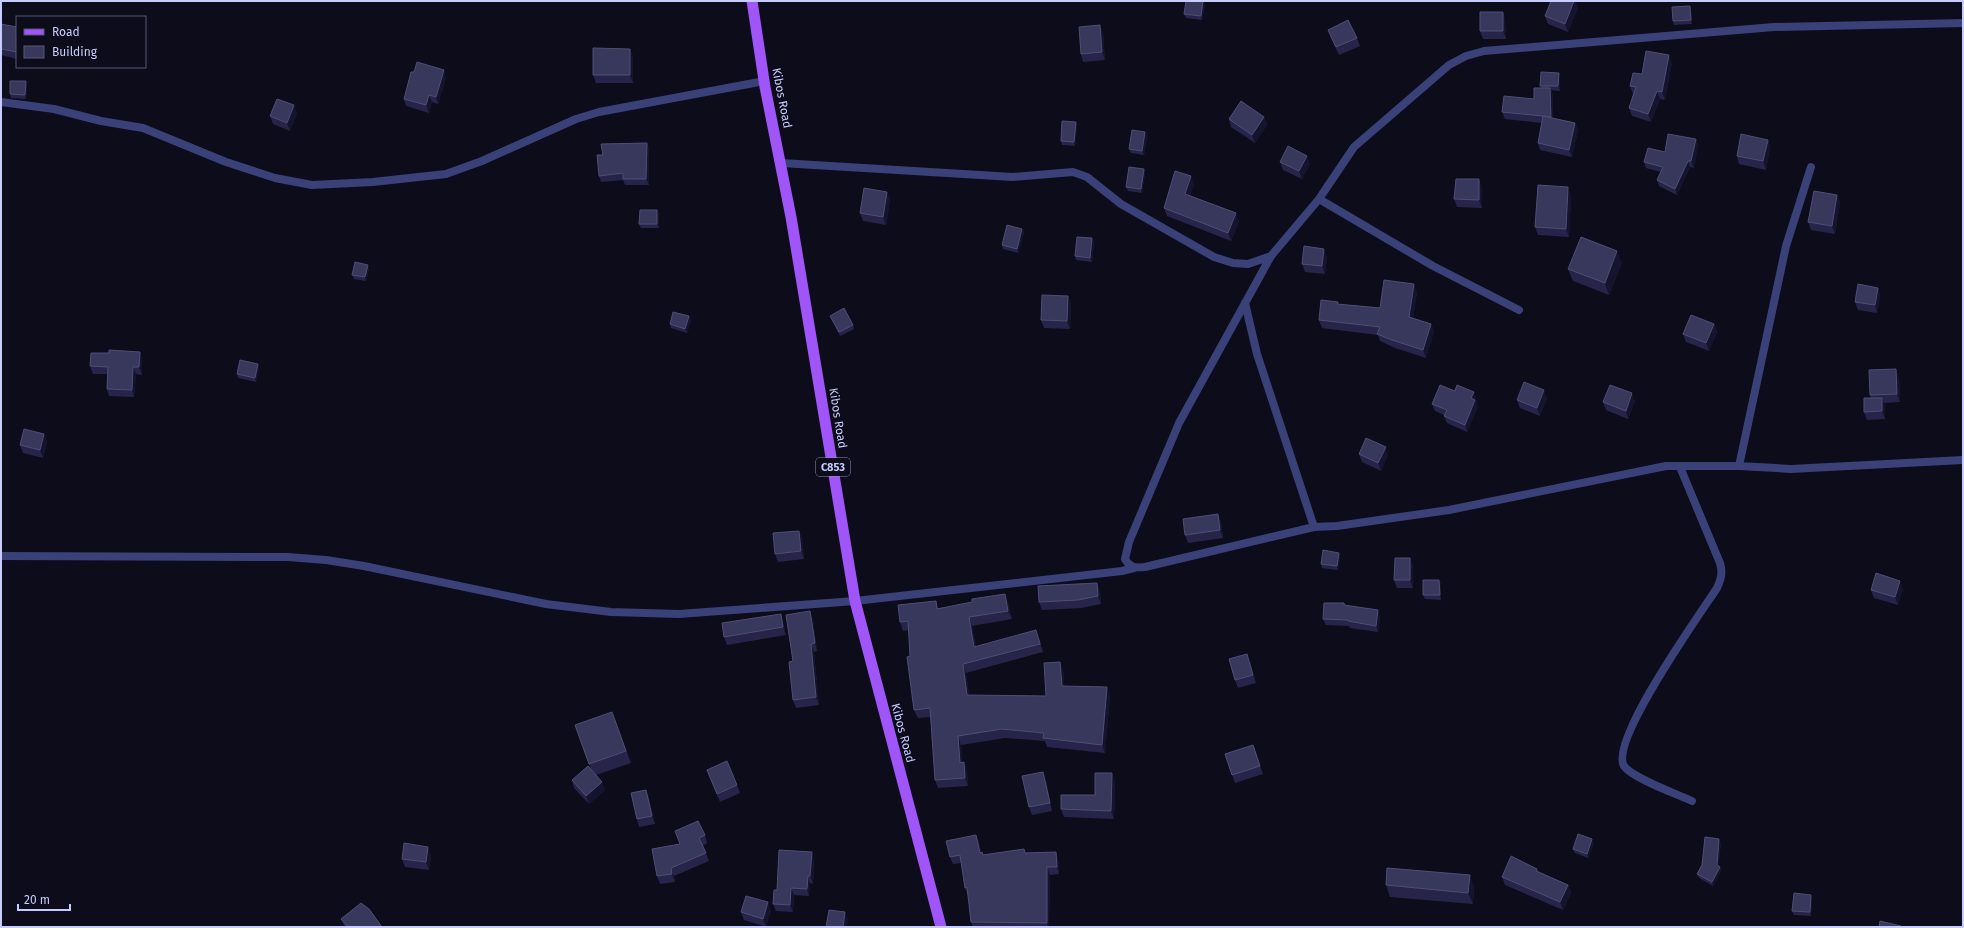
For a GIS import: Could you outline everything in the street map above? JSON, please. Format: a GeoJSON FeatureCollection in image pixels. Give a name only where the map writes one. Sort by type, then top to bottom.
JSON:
{"type":"FeatureCollection","features":[{"type":"Feature","properties":{"kind":"main road","name":"Kibos Road"},"geometry":{"type":"LineString","coordinates":[[752,1],[765,81],[791,217],[855,602],[941,927]]}},
{"type":"Feature","properties":{"kind":"street"},"geometry":{"type":"LineString","coordinates":[[1134,568],[1128,565],[1125,559],[1132,535],[1179,423],[1271,256],[1319,200],[1346,157],[1362,138],[1449,65],[1466,56],[1484,51],[1774,27],[1963,23]]}},
{"type":"Feature","properties":{"kind":"street"},"geometry":{"type":"LineString","coordinates":[[1,102],[54,109],[101,121],[143,128],[226,162],[275,178],[312,185],[342,184],[446,174],[503,152],[576,119],[599,112],[765,81]]}},
{"type":"Feature","properties":{"kind":"street"},"geometry":{"type":"LineString","coordinates":[[781,162],[1013,177],[1073,172],[1087,177],[1121,204],[1214,257],[1233,263],[1248,264],[1271,256]]}},
{"type":"Feature","properties":{"kind":"street"},"geometry":{"type":"LineString","coordinates":[[1739,466],[1786,246],[1811,167]]}},
{"type":"Feature","properties":{"kind":"street"},"geometry":{"type":"LineString","coordinates":[[1319,200],[1445,272],[1518,310]]}},
{"type":"Feature","properties":{"kind":"street"},"geometry":{"type":"LineString","coordinates":[[1245,303],[1257,354],[1314,527]]}},
{"type":"Feature","properties":{"kind":"street"},"geometry":{"type":"LineString","coordinates":[[1,556],[288,557],[326,560],[423,578],[546,604],[611,612],[679,614],[855,602],[1122,571],[1314,527],[1337,526],[1449,510],[1666,466],[1739,466],[1791,469],[1963,460]]}},
{"type":"Feature","properties":{"kind":"street"},"geometry":{"type":"LineString","coordinates":[[1680,467],[1720,563],[1722,571],[1721,578],[1717,588],[1676,649],[1639,712],[1626,739],[1622,758],[1624,767],[1635,776],[1692,801]]}},
{"type":"Feature","properties":{"kind":"building"},"geometry":{"type":"Polygon","coordinates":[[[1186,1],[1203,1],[1201,16],[1184,14],[1186,1]]]}},
{"type":"Feature","properties":{"kind":"building"},"geometry":{"type":"Polygon","coordinates":[[[1551,1],[1574,1],[1565,24],[1545,16],[1551,1]]]}},
{"type":"Feature","properties":{"kind":"building"},"geometry":{"type":"Polygon","coordinates":[[[1690,6],[1691,20],[1673,21],[1672,7],[1690,6]]]}},
{"type":"Feature","properties":{"kind":"building"},"geometry":{"type":"Polygon","coordinates":[[[1480,12],[1503,12],[1503,31],[1480,31],[1480,12]]]}},
{"type":"Feature","properties":{"kind":"building"},"geometry":{"type":"Polygon","coordinates":[[[1348,20],[1357,38],[1336,47],[1328,30],[1348,20]]]}},
{"type":"Feature","properties":{"kind":"building"},"geometry":{"type":"Polygon","coordinates":[[[1,24],[16,27],[16,52],[1,49],[1,24]]]}},
{"type":"Feature","properties":{"kind":"building"},"geometry":{"type":"Polygon","coordinates":[[[1100,25],[1102,52],[1081,54],[1079,27],[1100,25]]]}},
{"type":"Feature","properties":{"kind":"building"},"geometry":{"type":"Polygon","coordinates":[[[593,48],[630,49],[630,75],[593,75],[593,48]]]}},
{"type":"Feature","properties":{"kind":"building"},"geometry":{"type":"Polygon","coordinates":[[[1646,51],[1669,55],[1662,92],[1657,91],[1648,114],[1629,108],[1636,87],[1630,86],[1633,73],[1642,74],[1646,51]]]}},
{"type":"Feature","properties":{"kind":"building"},"geometry":{"type":"Polygon","coordinates":[[[417,62],[444,70],[436,97],[429,95],[426,105],[404,99],[411,72],[414,72],[417,62]]]}},
{"type":"Feature","properties":{"kind":"building"},"geometry":{"type":"Polygon","coordinates":[[[1541,72],[1559,73],[1558,86],[1540,86],[1541,72]]]}},
{"type":"Feature","properties":{"kind":"building"},"geometry":{"type":"Polygon","coordinates":[[[10,81],[26,81],[25,95],[10,94],[10,81]]]}},
{"type":"Feature","properties":{"kind":"building"},"geometry":{"type":"Polygon","coordinates":[[[1534,88],[1550,88],[1551,117],[1502,112],[1504,96],[1534,99],[1534,88]]]}},
{"type":"Feature","properties":{"kind":"building"},"geometry":{"type":"Polygon","coordinates":[[[277,99],[294,105],[287,123],[270,116],[277,99]]]}},
{"type":"Feature","properties":{"kind":"building"},"geometry":{"type":"Polygon","coordinates":[[[1241,101],[1264,117],[1252,135],[1229,119],[1241,101]]]}},
{"type":"Feature","properties":{"kind":"building"},"geometry":{"type":"Polygon","coordinates":[[[1543,116],[1575,123],[1569,150],[1538,143],[1543,116]]]}},
{"type":"Feature","properties":{"kind":"building"},"geometry":{"type":"Polygon","coordinates":[[[1062,121],[1076,122],[1074,142],[1061,141],[1062,121]]]}},
{"type":"Feature","properties":{"kind":"building"},"geometry":{"type":"Polygon","coordinates":[[[1132,130],[1145,132],[1142,151],[1129,149],[1132,130]]]}},
{"type":"Feature","properties":{"kind":"building"},"geometry":{"type":"Polygon","coordinates":[[[1668,134],[1696,139],[1691,161],[1688,161],[1675,189],[1657,180],[1663,167],[1644,162],[1648,148],[1665,152],[1668,134]]]}},
{"type":"Feature","properties":{"kind":"building"},"geometry":{"type":"Polygon","coordinates":[[[1741,134],[1768,140],[1763,161],[1737,156],[1741,134]]]}},
{"type":"Feature","properties":{"kind":"building"},"geometry":{"type":"Polygon","coordinates":[[[647,143],[646,179],[623,179],[623,173],[599,176],[597,155],[603,155],[601,144],[647,143]]]}},
{"type":"Feature","properties":{"kind":"building"},"geometry":{"type":"Polygon","coordinates":[[[1288,146],[1307,156],[1299,171],[1280,162],[1288,146]]]}},
{"type":"Feature","properties":{"kind":"building"},"geometry":{"type":"Polygon","coordinates":[[[1129,167],[1144,169],[1141,189],[1126,187],[1129,167]]]}},
{"type":"Feature","properties":{"kind":"building"},"geometry":{"type":"Polygon","coordinates":[[[1175,171],[1191,176],[1185,194],[1236,213],[1228,233],[1164,208],[1175,171]]]}},
{"type":"Feature","properties":{"kind":"building"},"geometry":{"type":"Polygon","coordinates":[[[1456,179],[1479,179],[1479,200],[1454,199],[1456,179]]]}},
{"type":"Feature","properties":{"kind":"building"},"geometry":{"type":"Polygon","coordinates":[[[1538,185],[1568,187],[1566,229],[1535,227],[1538,185]]]}},
{"type":"Feature","properties":{"kind":"building"},"geometry":{"type":"Polygon","coordinates":[[[864,188],[887,192],[883,217],[860,213],[864,188]]]}},
{"type":"Feature","properties":{"kind":"building"},"geometry":{"type":"Polygon","coordinates":[[[1814,191],[1837,195],[1832,226],[1808,222],[1814,191]]]}},
{"type":"Feature","properties":{"kind":"building"},"geometry":{"type":"Polygon","coordinates":[[[640,210],[657,210],[657,224],[639,224],[640,210]]]}},
{"type":"Feature","properties":{"kind":"building"},"geometry":{"type":"Polygon","coordinates":[[[1007,225],[1022,229],[1017,249],[1002,245],[1007,225]]]}},
{"type":"Feature","properties":{"kind":"building"},"geometry":{"type":"Polygon","coordinates":[[[1077,237],[1092,238],[1090,258],[1075,256],[1077,237]]]}},
{"type":"Feature","properties":{"kind":"building"},"geometry":{"type":"Polygon","coordinates":[[[1581,237],[1617,251],[1605,283],[1568,269],[1581,237]]]}},
{"type":"Feature","properties":{"kind":"building"},"geometry":{"type":"Polygon","coordinates":[[[1304,246],[1324,249],[1322,266],[1302,264],[1304,246]]]}},
{"type":"Feature","properties":{"kind":"building"},"geometry":{"type":"Polygon","coordinates":[[[355,262],[368,265],[365,277],[352,275],[355,262]]]}},
{"type":"Feature","properties":{"kind":"building"},"geometry":{"type":"Polygon","coordinates":[[[1384,280],[1414,284],[1409,317],[1431,324],[1423,350],[1377,334],[1380,327],[1319,320],[1321,300],[1338,302],[1337,304],[1380,308],[1384,280]]]}},
{"type":"Feature","properties":{"kind":"building"},"geometry":{"type":"Polygon","coordinates":[[[1858,284],[1878,288],[1875,305],[1855,302],[1858,284]]]}},
{"type":"Feature","properties":{"kind":"building"},"geometry":{"type":"Polygon","coordinates":[[[1042,295],[1068,296],[1067,321],[1041,320],[1042,295]]]}},
{"type":"Feature","properties":{"kind":"building"},"geometry":{"type":"Polygon","coordinates":[[[844,308],[853,325],[839,332],[830,316],[844,308]]]}},
{"type":"Feature","properties":{"kind":"building"},"geometry":{"type":"Polygon","coordinates":[[[673,312],[689,316],[685,329],[670,324],[673,312]]]}},
{"type":"Feature","properties":{"kind":"building"},"geometry":{"type":"Polygon","coordinates":[[[1691,315],[1714,324],[1706,343],[1683,334],[1691,315]]]}},
{"type":"Feature","properties":{"kind":"building"},"geometry":{"type":"Polygon","coordinates":[[[109,350],[140,352],[139,367],[133,367],[132,390],[107,389],[108,367],[90,366],[91,353],[109,353],[109,350]]]}},
{"type":"Feature","properties":{"kind":"building"},"geometry":{"type":"Polygon","coordinates":[[[240,360],[258,364],[255,378],[237,374],[240,360]]]}},
{"type":"Feature","properties":{"kind":"building"},"geometry":{"type":"Polygon","coordinates":[[[1896,369],[1897,394],[1870,395],[1869,370],[1896,369]]]}},
{"type":"Feature","properties":{"kind":"building"},"geometry":{"type":"Polygon","coordinates":[[[1524,382],[1544,390],[1537,408],[1517,400],[1524,382]]]}},
{"type":"Feature","properties":{"kind":"building"},"geometry":{"type":"Polygon","coordinates":[[[1440,385],[1455,391],[1457,385],[1474,392],[1471,398],[1475,400],[1465,425],[1444,416],[1447,410],[1432,404],[1440,385]]]}},
{"type":"Feature","properties":{"kind":"building"},"geometry":{"type":"Polygon","coordinates":[[[1610,385],[1632,393],[1626,411],[1603,402],[1610,385]]]}},
{"type":"Feature","properties":{"kind":"building"},"geometry":{"type":"Polygon","coordinates":[[[1864,398],[1882,398],[1882,411],[1864,412],[1864,398]]]}},
{"type":"Feature","properties":{"kind":"building"},"geometry":{"type":"Polygon","coordinates":[[[24,429],[44,434],[40,450],[20,445],[24,429]]]}},
{"type":"Feature","properties":{"kind":"building"},"geometry":{"type":"Polygon","coordinates":[[[1366,438],[1386,447],[1378,463],[1359,454],[1366,438]]]}},
{"type":"Feature","properties":{"kind":"building"},"geometry":{"type":"Polygon","coordinates":[[[1218,514],[1220,530],[1185,535],[1183,519],[1218,514]]]}},
{"type":"Feature","properties":{"kind":"building"},"geometry":{"type":"Polygon","coordinates":[[[799,531],[801,551],[775,554],[773,533],[799,531]]]}},
{"type":"Feature","properties":{"kind":"building"},"geometry":{"type":"Polygon","coordinates":[[[1323,550],[1339,553],[1337,566],[1321,564],[1323,550]]]}},
{"type":"Feature","properties":{"kind":"building"},"geometry":{"type":"Polygon","coordinates":[[[1395,558],[1410,558],[1410,580],[1394,580],[1395,558]]]}},
{"type":"Feature","properties":{"kind":"building"},"geometry":{"type":"Polygon","coordinates":[[[1876,573],[1900,581],[1895,597],[1871,590],[1876,573]]]}},
{"type":"Feature","properties":{"kind":"building"},"geometry":{"type":"Polygon","coordinates":[[[1423,580],[1439,580],[1440,595],[1423,595],[1423,580]]]}},
{"type":"Feature","properties":{"kind":"building"},"geometry":{"type":"Polygon","coordinates":[[[1097,583],[1098,596],[1078,600],[1039,602],[1038,586],[1097,583]]]}},
{"type":"Feature","properties":{"kind":"building"},"geometry":{"type":"Polygon","coordinates":[[[1005,594],[1008,611],[969,617],[974,647],[1036,630],[1040,644],[963,664],[967,695],[1046,696],[1044,663],[1060,662],[1062,686],[1107,687],[1102,745],[1043,738],[1044,733],[1002,729],[958,736],[960,763],[964,762],[965,778],[935,780],[930,708],[914,710],[907,657],[910,656],[908,621],[900,622],[898,605],[936,601],[937,609],[972,602],[972,599],[1005,594]]]}},
{"type":"Feature","properties":{"kind":"building"},"geometry":{"type":"Polygon","coordinates":[[[1324,603],[1344,603],[1344,605],[1378,610],[1376,626],[1348,620],[1323,619],[1324,603]]]}},
{"type":"Feature","properties":{"kind":"building"},"geometry":{"type":"Polygon","coordinates":[[[810,611],[815,643],[811,644],[816,697],[793,700],[789,662],[793,661],[786,615],[810,611]]]}},
{"type":"Feature","properties":{"kind":"building"},"geometry":{"type":"Polygon","coordinates":[[[781,614],[783,627],[724,637],[722,623],[781,614]]]}},
{"type":"Feature","properties":{"kind":"building"},"geometry":{"type":"Polygon","coordinates":[[[1247,654],[1253,675],[1235,680],[1229,659],[1247,654]]]}},
{"type":"Feature","properties":{"kind":"building"},"geometry":{"type":"Polygon","coordinates":[[[612,712],[626,751],[589,764],[575,725],[612,712]]]}},
{"type":"Feature","properties":{"kind":"building"},"geometry":{"type":"Polygon","coordinates":[[[1253,745],[1260,766],[1232,775],[1225,754],[1253,745]]]}},
{"type":"Feature","properties":{"kind":"building"},"geometry":{"type":"Polygon","coordinates":[[[727,761],[737,785],[717,794],[707,770],[727,761]]]}},
{"type":"Feature","properties":{"kind":"building"},"geometry":{"type":"Polygon","coordinates":[[[588,766],[602,782],[586,796],[572,780],[588,766]]]}},
{"type":"Feature","properties":{"kind":"building"},"geometry":{"type":"Polygon","coordinates":[[[1043,772],[1050,803],[1029,807],[1022,776],[1043,772]]]}},
{"type":"Feature","properties":{"kind":"building"},"geometry":{"type":"Polygon","coordinates":[[[1095,773],[1112,773],[1111,811],[1061,809],[1061,795],[1095,795],[1095,773]]]}},
{"type":"Feature","properties":{"kind":"building"},"geometry":{"type":"Polygon","coordinates":[[[646,790],[652,816],[637,819],[631,793],[646,790]]]}},
{"type":"Feature","properties":{"kind":"building"},"geometry":{"type":"Polygon","coordinates":[[[698,821],[705,835],[699,838],[706,853],[671,868],[672,874],[657,876],[652,849],[680,844],[675,831],[698,821]]]}},
{"type":"Feature","properties":{"kind":"building"},"geometry":{"type":"Polygon","coordinates":[[[1578,834],[1592,839],[1587,854],[1573,849],[1578,834]]]}},
{"type":"Feature","properties":{"kind":"building"},"geometry":{"type":"Polygon","coordinates":[[[976,835],[980,853],[982,852],[983,855],[1024,849],[1025,853],[1056,852],[1057,867],[1047,867],[1047,923],[971,922],[967,887],[965,888],[960,855],[950,857],[946,841],[976,835]]]}},
{"type":"Feature","properties":{"kind":"building"},"geometry":{"type":"Polygon","coordinates":[[[1705,837],[1719,839],[1717,865],[1720,867],[1712,882],[1697,874],[1702,865],[1705,837]]]}},
{"type":"Feature","properties":{"kind":"building"},"geometry":{"type":"Polygon","coordinates":[[[404,843],[428,847],[426,862],[402,859],[404,843]]]}},
{"type":"Feature","properties":{"kind":"building"},"geometry":{"type":"Polygon","coordinates":[[[779,850],[812,852],[810,876],[808,876],[807,889],[791,888],[790,905],[773,904],[774,890],[777,890],[779,850]]]}},
{"type":"Feature","properties":{"kind":"building"},"geometry":{"type":"Polygon","coordinates":[[[1511,856],[1537,869],[1536,871],[1568,885],[1560,902],[1502,877],[1511,856]]]}},
{"type":"Feature","properties":{"kind":"building"},"geometry":{"type":"Polygon","coordinates":[[[1387,868],[1470,875],[1468,893],[1386,885],[1387,868]]]}},
{"type":"Feature","properties":{"kind":"building"},"geometry":{"type":"Polygon","coordinates":[[[1794,893],[1811,895],[1810,912],[1792,911],[1794,893]]]}},
{"type":"Feature","properties":{"kind":"building"},"geometry":{"type":"Polygon","coordinates":[[[746,896],[768,902],[763,919],[741,912],[746,896]]]}},
{"type":"Feature","properties":{"kind":"building"},"geometry":{"type":"Polygon","coordinates":[[[361,903],[369,909],[382,927],[348,927],[341,919],[361,903]]]}},
{"type":"Feature","properties":{"kind":"building"},"geometry":{"type":"Polygon","coordinates":[[[829,910],[845,912],[843,927],[826,927],[829,910]]]}},
{"type":"Feature","properties":{"kind":"building"},"geometry":{"type":"Polygon","coordinates":[[[1880,921],[1901,926],[1901,927],[1879,927],[1880,921]]]}}]}
